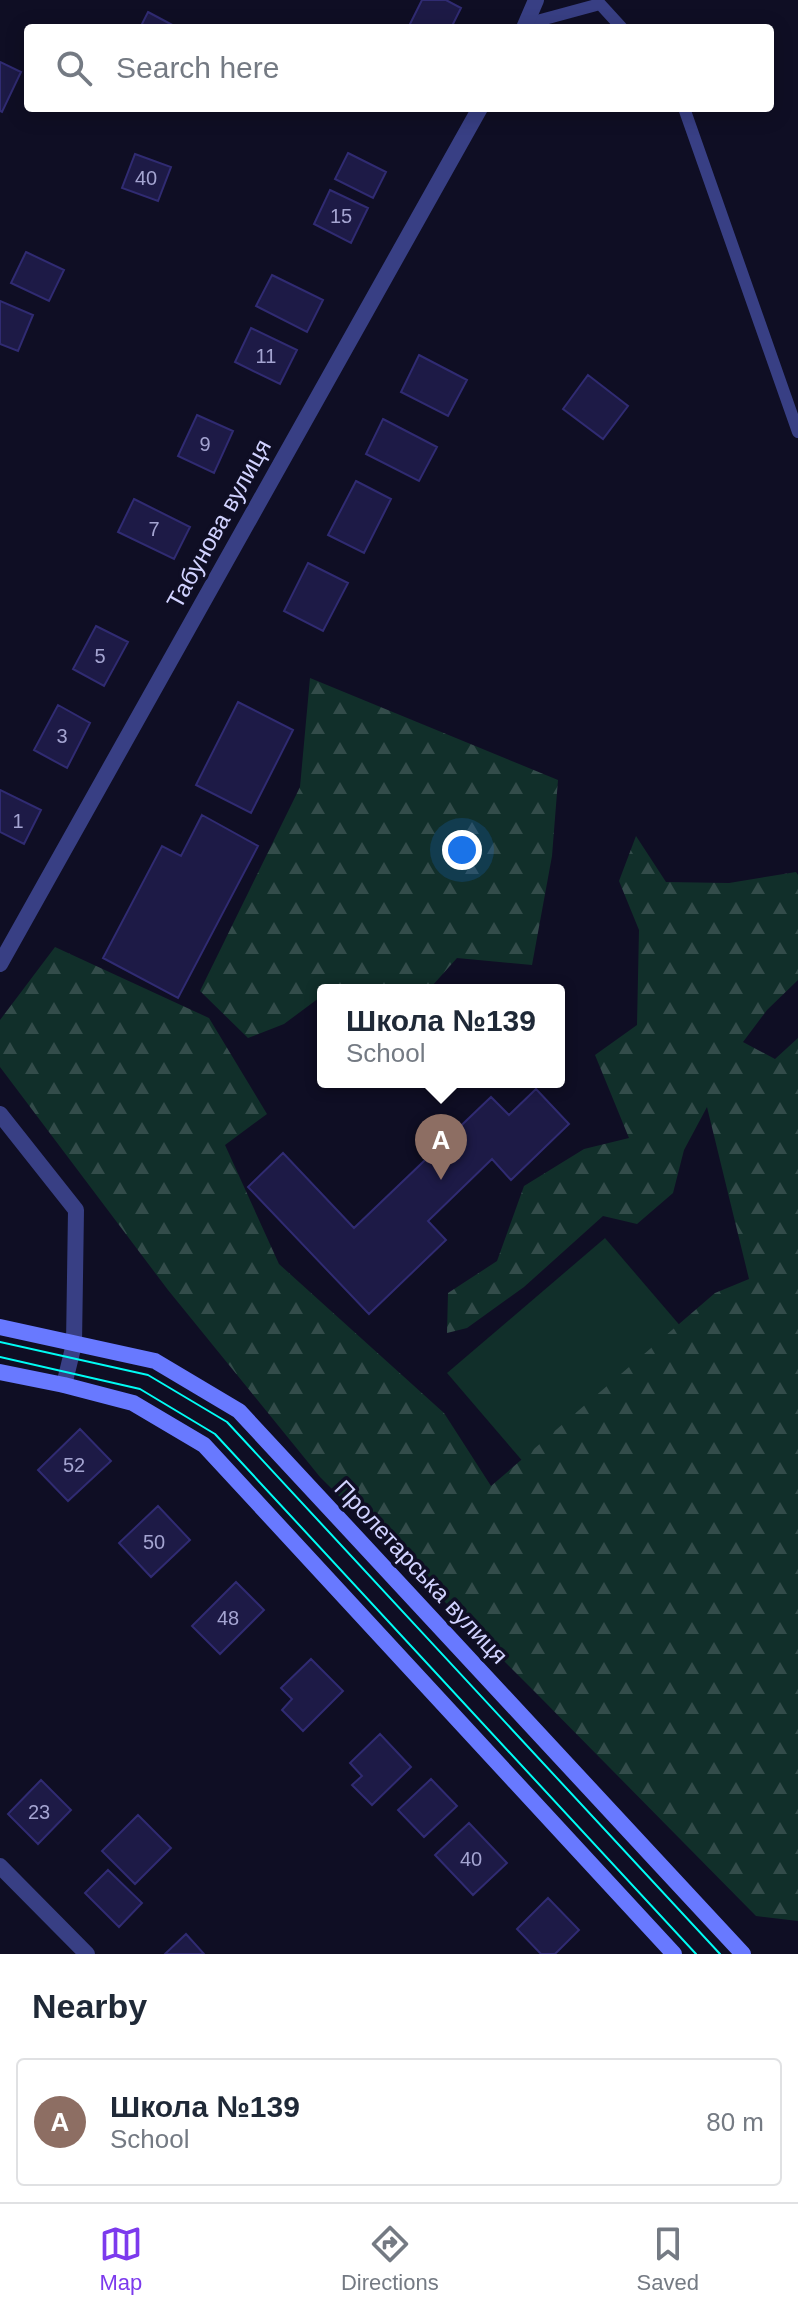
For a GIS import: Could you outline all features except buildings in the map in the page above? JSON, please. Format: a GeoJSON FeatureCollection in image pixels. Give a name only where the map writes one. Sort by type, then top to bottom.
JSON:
{"type":"FeatureCollection","features":[{"type":"Feature","properties":{"kind":"main road","name":"Пролетарська вулиця"},"geometry":{"type":"LineString","coordinates":[[0,1327],[155,1361],[239,1411],[743,1954]]}},
{"type":"Feature","properties":{"kind":"main road"},"geometry":{"type":"LineString","coordinates":[[0,1372],[133,1403],[204,1445],[674,1954]]}},
{"type":"Feature","properties":{"kind":"street"},"geometry":{"type":"LineString","coordinates":[[526,24],[536,0]]}},
{"type":"Feature","properties":{"kind":"street","name":"Табунова вулиця"},"geometry":{"type":"LineString","coordinates":[[0,964],[478,112]]}},
{"type":"Feature","properties":{"kind":"street"},"geometry":{"type":"LineString","coordinates":[[0,1114],[76,1210],[74,1344],[64,1385]]}},
{"type":"Feature","properties":{"kind":"street"},"geometry":{"type":"LineString","coordinates":[[0,1866],[87,1954]]}},
{"type":"Feature","properties":{"kind":"lane"},"geometry":{"type":"LineString","coordinates":[[532,24],[600,4],[618,24]]}},
{"type":"Feature","properties":{"kind":"lane"},"geometry":{"type":"LineString","coordinates":[[685,112],[798,432]]}},
{"type":"Feature","properties":{"kind":"green space"},"geometry":{"type":"Polygon","coordinates":[[[310,678],[558,780],[552,856],[532,965],[457,958],[434,984],[317,984],[317,999],[284,1024],[248,1038],[200,991],[300,787],[310,678]]]}},
{"type":"Feature","properties":{"kind":"green space"},"geometry":{"type":"Polygon","coordinates":[[[636,836],[666,882],[729,883],[796,872],[798,875],[798,980],[767,1010],[743,1042],[775,1059],[798,1038],[798,1921],[756,1916],[320,1477],[168,1290],[0,1067],[0,1020],[55,947],[209,1018],[267,1114],[225,1145],[279,1264],[444,1413],[491,1486],[715,1293],[749,1279],[707,1107],[684,1150],[673,1193],[637,1224],[603,1216],[524,1287],[467,1328],[447,1333],[448,1293],[497,1261],[524,1186],[584,1149],[629,1138],[595,1055],[637,1025],[639,930],[619,881],[636,836]]]}},
{"type":"Feature","properties":{"kind":"green space"},"geometry":{"type":"Polygon","coordinates":[[[605,1238],[683,1329],[525,1464],[447,1373],[605,1238]]]}},
{"type":"Feature","properties":{"kind":"tram line"},"geometry":{"type":"LineString","coordinates":[[0,1342],[148,1375],[227,1422],[720,1954]]}},
{"type":"Feature","properties":{"kind":"tram line"},"geometry":{"type":"LineString","coordinates":[[0,1357],[140,1389],[215,1434],[696,1954]]}},
{"type":"Feature","properties":{"kind":"place","name":"Школа №139"},"geometry":{"type":"Point","coordinates":[441,1180]}}]}
